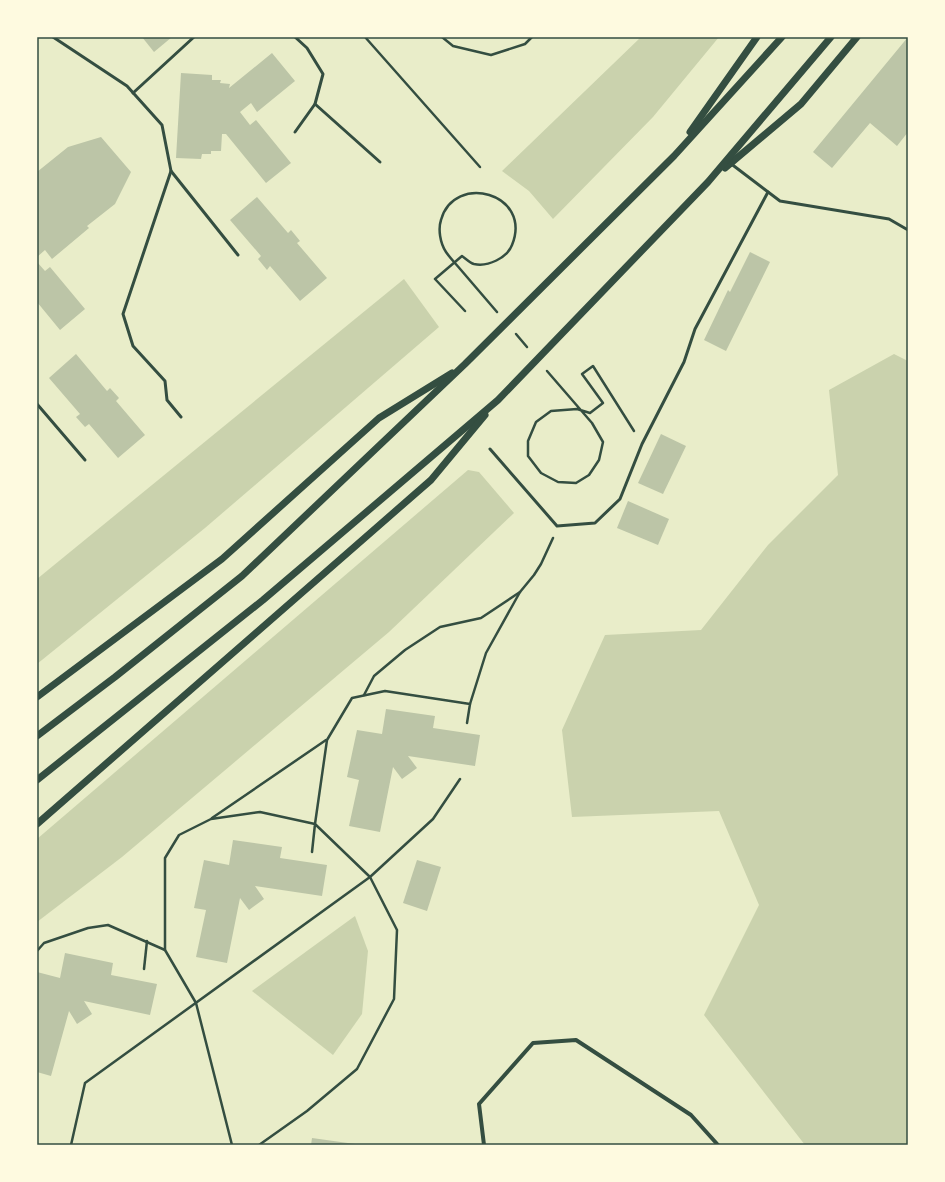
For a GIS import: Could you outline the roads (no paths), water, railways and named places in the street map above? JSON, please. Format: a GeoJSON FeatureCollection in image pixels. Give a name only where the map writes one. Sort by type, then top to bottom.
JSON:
{"type":"FeatureCollection","features":[{"type":"Feature","properties":{"kind":"street"},"geometry":{"type":"LineString","coordinates":[[674,156],[756,37]]}},
{"type":"Feature","properties":{"kind":"street"},"geometry":{"type":"LineString","coordinates":[[37,736],[115,677],[242,576],[465,364],[674,156],[782,37]]}},
{"type":"Feature","properties":{"kind":"street"},"geometry":{"type":"LineString","coordinates":[[37,824],[431,480],[498,400],[708,182],[831,37]]}},
{"type":"Feature","properties":{"kind":"street"},"geometry":{"type":"LineString","coordinates":[[708,182],[801,104],[857,37]]}},
{"type":"Feature","properties":{"kind":"street"},"geometry":{"type":"LineString","coordinates":[[37,696],[222,559],[379,418],[465,364]]}},
{"type":"Feature","properties":{"kind":"street"},"geometry":{"type":"LineString","coordinates":[[37,780],[263,600],[498,400]]}},
{"type":"Feature","properties":{"kind":"street"},"geometry":{"type":"LineString","coordinates":[[484,1145],[479,1104],[533,1043],[576,1040],[691,1115],[718,1145]]}},
{"type":"Feature","properties":{"kind":"lane"},"geometry":{"type":"LineString","coordinates":[[53,37],[127,86],[162,125],[171,171],[238,255]]}},
{"type":"Feature","properties":{"kind":"lane"},"geometry":{"type":"LineString","coordinates":[[133,93],[194,37]]}},
{"type":"Feature","properties":{"kind":"lane"},"geometry":{"type":"LineString","coordinates":[[295,37],[307,48],[323,74],[315,104],[295,132]]}},
{"type":"Feature","properties":{"kind":"lane"},"geometry":{"type":"LineString","coordinates":[[315,104],[380,162]]}},
{"type":"Feature","properties":{"kind":"lane"},"geometry":{"type":"LineString","coordinates":[[730,163],[780,201],[889,219],[908,230]]}},
{"type":"Feature","properties":{"kind":"lane"},"geometry":{"type":"LineString","coordinates":[[171,171],[123,314],[133,346],[165,381],[167,400],[181,417]]}},
{"type":"Feature","properties":{"kind":"lane"},"geometry":{"type":"LineString","coordinates":[[490,449],[557,526],[595,523],[620,499],[642,444],[684,362],[695,329],[768,192]]}},
{"type":"Feature","properties":{"kind":"lane"},"geometry":{"type":"LineString","coordinates":[[37,404],[85,460]]}}]}
